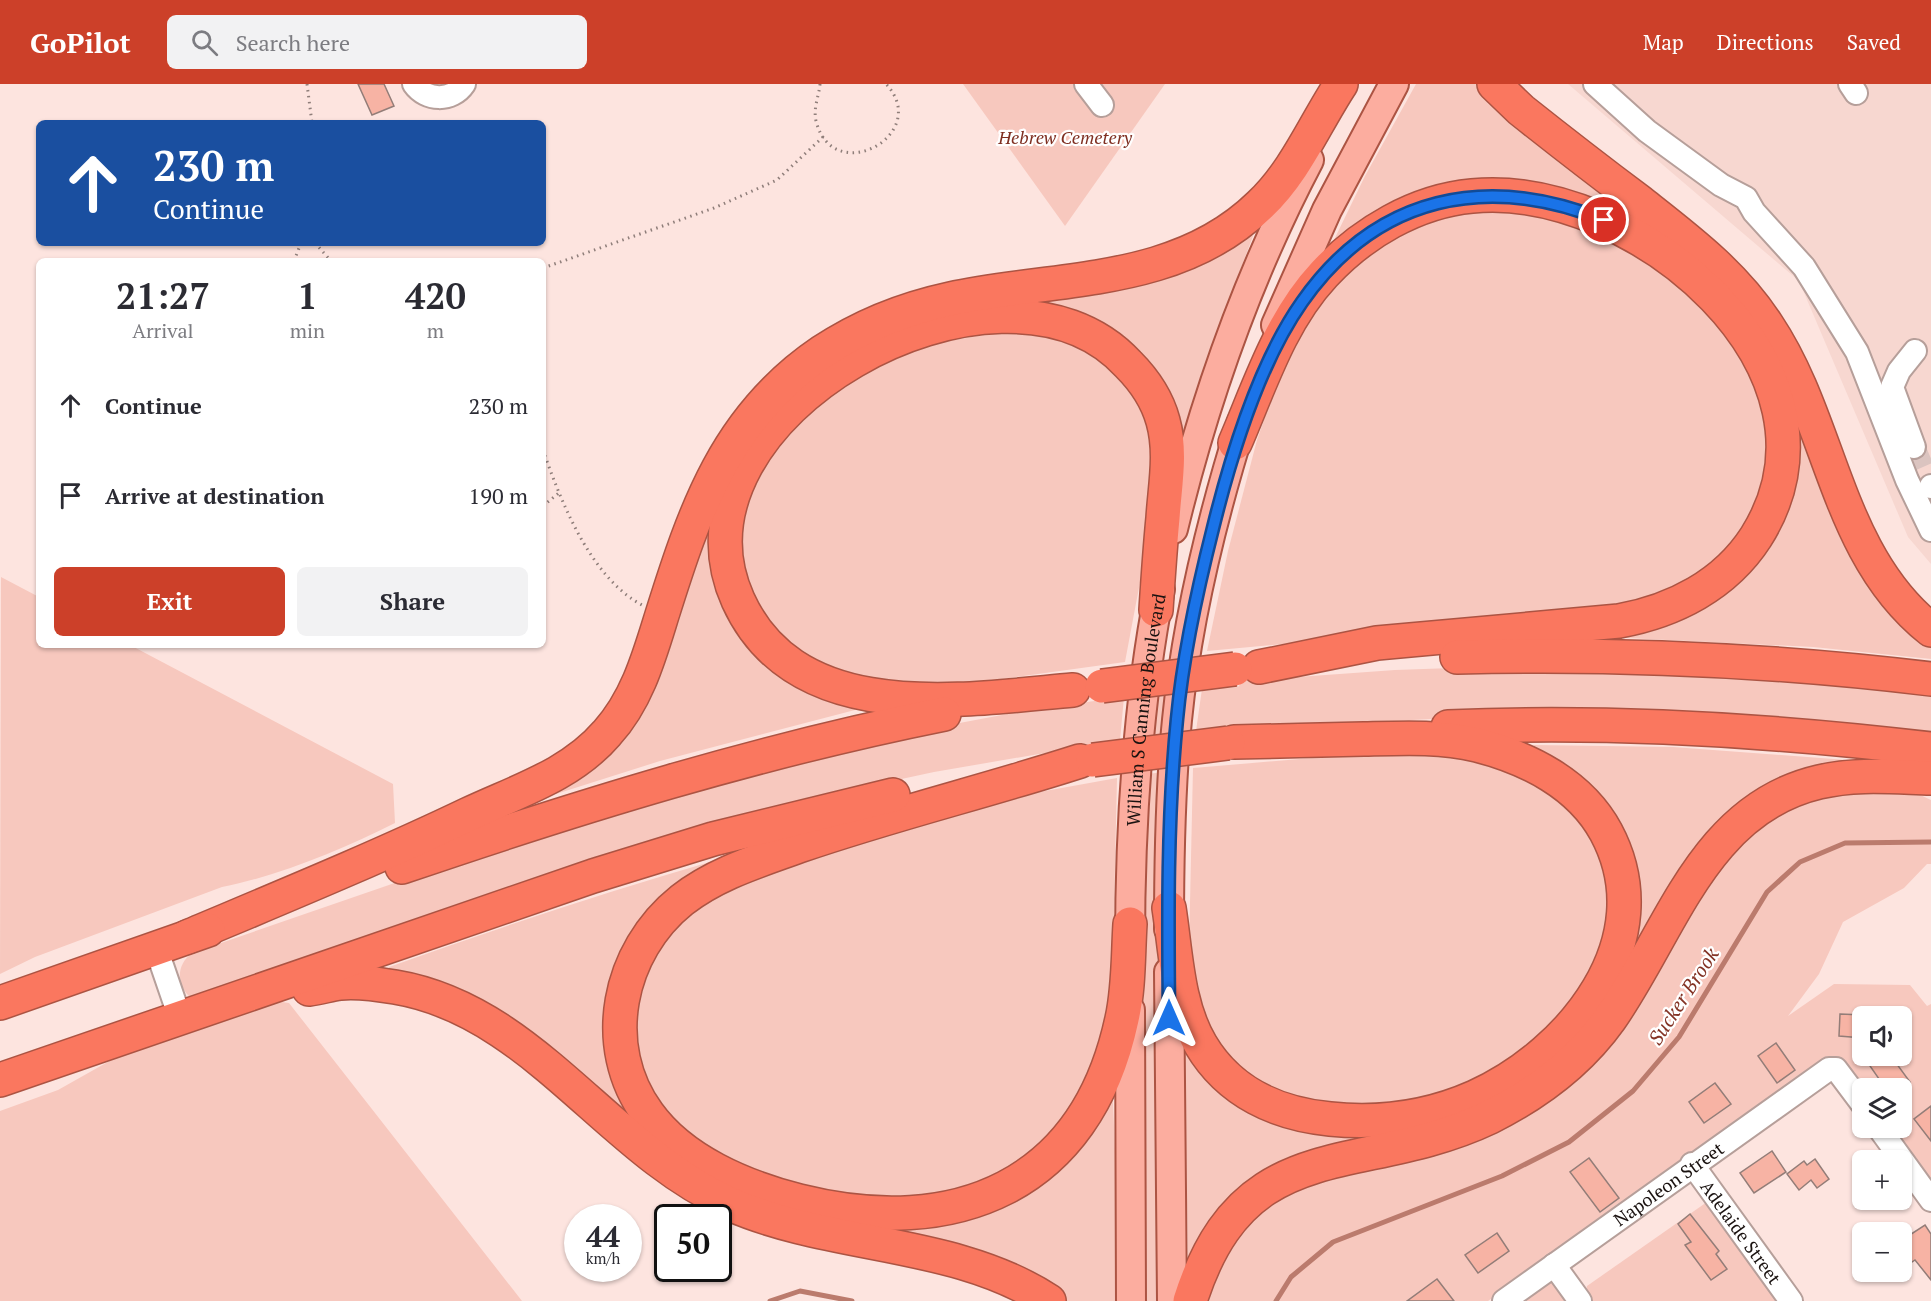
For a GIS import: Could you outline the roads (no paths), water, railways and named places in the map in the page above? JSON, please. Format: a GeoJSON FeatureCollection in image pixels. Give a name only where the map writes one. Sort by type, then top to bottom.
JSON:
{"type":"FeatureCollection","features":[{"type":"Feature","properties":{"kind":"highway"},"geometry":{"type":"LineString","coordinates":[[187,937],[435,832],[549,778],[591,750],[621,716],[642,674],[689,531],[722,458],[754,414],[798,371],[850,335],[913,309],[952,299],[1137,270],[1179,258],[1212,242],[1239,224],[1276,188],[1299,156],[1341,84]]}},
{"type":"Feature","properties":{"kind":"highway"},"geometry":{"type":"LineString","coordinates":[[1494,84],[1521,110],[1703,252],[1753,305],[1793,371],[1865,551],[1899,599],[1931,630]]}},
{"type":"Feature","properties":{"kind":"highway"},"geometry":{"type":"LineString","coordinates":[[1156,610],[1168,461],[1162,418],[1137,373],[1114,350],[1086,332],[1056,321],[1025,317],[966,321],[924,330],[886,344],[841,369],[802,398],[776,425],[754,454],[736,488],[727,524],[727,558],[736,596],[745,614],[769,646],[784,660],[801,671],[836,686],[886,698],[991,697],[1087,688],[1247,668],[1377,644],[1619,621],[1675,605],[1698,593],[1726,572],[1746,551],[1761,529],[1774,501],[1782,471],[1782,427],[1770,381],[1747,339],[1720,304],[1670,258],[1621,227],[1587,213],[1530,198],[1484,195],[1440,202],[1395,220],[1351,249],[1323,274],[1301,303],[1283,333],[1235,443]]}},
{"type":"Feature","properties":{"kind":"highway"},"geometry":{"type":"LineString","coordinates":[[1247,668],[1404,658],[1581,656],[1748,662],[1931,679]]}},
{"type":"Feature","properties":{"kind":"highway"},"geometry":{"type":"LineString","coordinates":[[0,1003],[187,937],[572,810],[705,770],[891,724],[1087,688]]}},
{"type":"Feature","properties":{"kind":"highway"},"geometry":{"type":"LineString","coordinates":[[0,1080],[282,985],[534,895],[714,839],[905,792],[1087,760],[1231,742],[1392,729],[1580,725],[1767,733],[1931,749]]}},
{"type":"Feature","properties":{"kind":"highway"},"geometry":{"type":"LineString","coordinates":[[1169,908],[1185,1005],[1202,1047],[1223,1074],[1249,1095],[1281,1109],[1316,1118],[1357,1121],[1400,1118],[1458,1103],[1494,1087],[1530,1064],[1562,1036],[1596,994],[1615,958],[1624,927],[1625,905],[1619,863],[1612,843],[1590,808],[1575,793],[1531,764],[1491,749],[1449,740],[1231,742]]}},
{"type":"Feature","properties":{"kind":"highway"},"geometry":{"type":"LineString","coordinates":[[1087,760],[866,823],[741,867],[698,889],[678,904],[647,938],[627,978],[619,1021],[625,1069],[648,1114],[665,1132],[699,1159],[737,1180],[786,1197],[840,1210],[898,1213],[959,1206],[987,1198],[1014,1184],[1037,1167],[1077,1124],[1093,1100],[1105,1074],[1122,1020],[1130,924]]}},
{"type":"Feature","properties":{"kind":"highway"},"geometry":{"type":"LineString","coordinates":[[1190,1301],[1202,1268],[1227,1224],[1248,1200],[1272,1183],[1300,1170],[1466,1126],[1516,1103],[1563,1069],[1609,1019],[1702,863],[1731,828],[1747,816],[1781,795],[1818,782],[1858,777],[1931,778]]}},
{"type":"Feature","properties":{"kind":"highway"},"geometry":{"type":"LineString","coordinates":[[282,985],[311,989],[341,983],[382,985],[452,1003],[485,1019],[509,1036],[648,1153],[708,1193],[778,1222],[981,1268],[1010,1279],[1049,1301]]}},
{"type":"Feature","properties":{"kind":"main road","name":"William S Canning Boulevard"},"geometry":{"type":"LineString","coordinates":[[1131,1301],[1130,924],[1136,778],[1156,610],[1191,457],[1237,320],[1287,203],[1350,84]]}},
{"type":"Feature","properties":{"kind":"main road","name":"William S Canning Boulevard"},"geometry":{"type":"LineString","coordinates":[[1172,1301],[1169,908],[1171,792],[1181,687],[1197,596],[1235,443],[1265,355],[1296,277],[1341,182],[1394,84]]}},
{"type":"Feature","properties":{"kind":"street"},"geometry":{"type":"LineString","coordinates":[[414,84],[423,93],[443,98],[453,94],[464,84]]}},
{"type":"Feature","properties":{"kind":"street"},"geometry":{"type":"LineString","coordinates":[[1086,84],[1102,105]]}},
{"type":"Feature","properties":{"kind":"street"},"geometry":{"type":"LineString","coordinates":[[1595,84],[1647,132],[1720,185],[1746,198],[1754,212],[1804,267],[1850,337],[1873,388],[1907,480],[1931,530]]}},
{"type":"Feature","properties":{"kind":"street"},"geometry":{"type":"LineString","coordinates":[[1915,351],[1899,371],[1892,387],[1920,444]]}},
{"type":"Feature","properties":{"kind":"street"},"geometry":{"type":"LineString","coordinates":[[156,948],[180,1018]]}},
{"type":"Feature","properties":{"kind":"street","name":"Napoleon Street"},"geometry":{"type":"LineString","coordinates":[[1504,1301],[1692,1164],[1833,1068],[1852,1091]]}},
{"type":"Feature","properties":{"kind":"street"},"geometry":{"type":"LineString","coordinates":[[1887,1138],[1931,1200]]}},
{"type":"Feature","properties":{"kind":"street","name":"Adelaide Street"},"geometry":{"type":"LineString","coordinates":[[1692,1164],[1791,1301]]}},
{"type":"Feature","properties":{"kind":"street"},"geometry":{"type":"LineString","coordinates":[[1554,1265],[1580,1301]]}},
{"type":"Feature","properties":{"kind":"waterway","name":"Sucker Brook"},"geometry":{"type":"LineString","coordinates":[[1276,1301],[1291,1277],[1333,1242],[1502,1176],[1569,1142],[1633,1091],[1679,1037],[1767,892],[1800,862],[1845,843],[1931,842]]}},
{"type":"Feature","properties":{"kind":"waterway","name":"Sucker Brook"},"geometry":{"type":"LineString","coordinates":[[770,1301],[800,1291],[852,1301]]}},
{"type":"Feature","properties":{"kind":"tunnel"},"geometry":{"type":"LineString","coordinates":[[1914,447],[1931,486]]}},
{"type":"Feature","properties":{"kind":"park label","name":"Hebrew Cemetery"},"geometry":{"type":"Point","coordinates":[1065,137]}}]}
